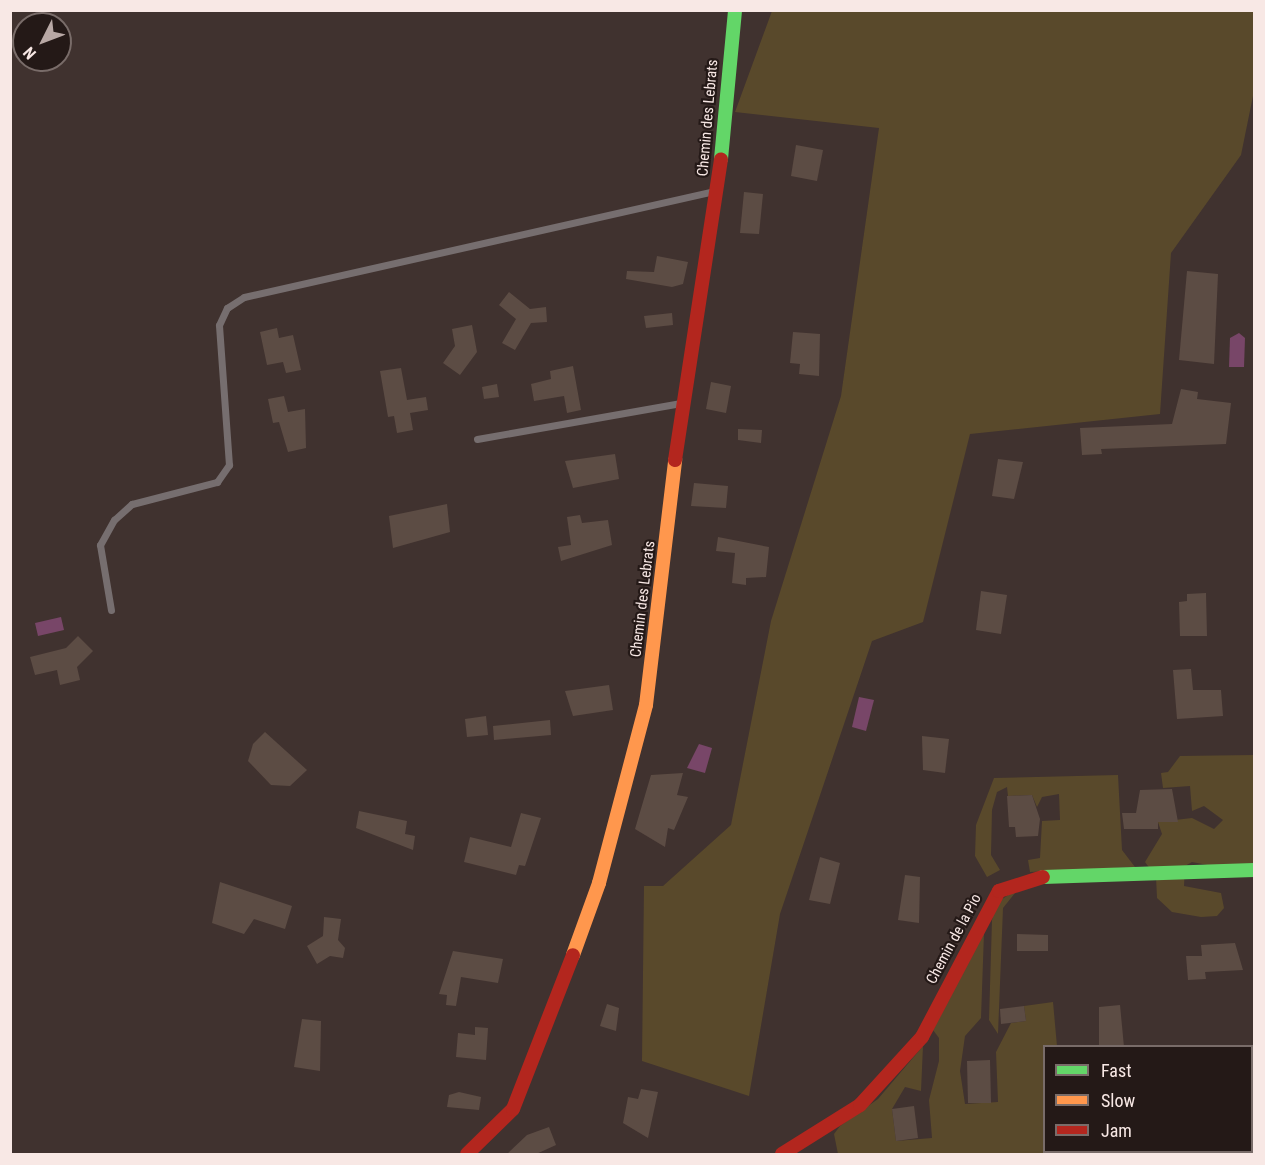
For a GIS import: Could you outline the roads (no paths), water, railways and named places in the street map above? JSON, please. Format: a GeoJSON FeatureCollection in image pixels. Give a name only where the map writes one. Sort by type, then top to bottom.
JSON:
{"type":"FeatureCollection","features":[{"type":"Feature","properties":{"kind":"street","name":"Chemin des Lebrats"},"geometry":{"type":"LineString","coordinates":[[467,1155],[513,1109],[525,1082],[598,883],[646,705],[686,402],[688,350],[718,189],[735,10]]}},
{"type":"Feature","properties":{"kind":"street","name":"Chemin de la Pio"},"geometry":{"type":"LineString","coordinates":[[782,1155],[860,1106],[922,1037],[999,891],[1027,878],[1254,870]]}},
{"type":"Feature","properties":{"kind":"lane"},"geometry":{"type":"LineString","coordinates":[[111,610],[100,545],[114,520],[132,504],[217,482],[229,465],[219,326],[227,308],[244,297],[718,189]]}},
{"type":"Feature","properties":{"kind":"lane"},"geometry":{"type":"LineString","coordinates":[[477,439],[686,402]]}}]}
